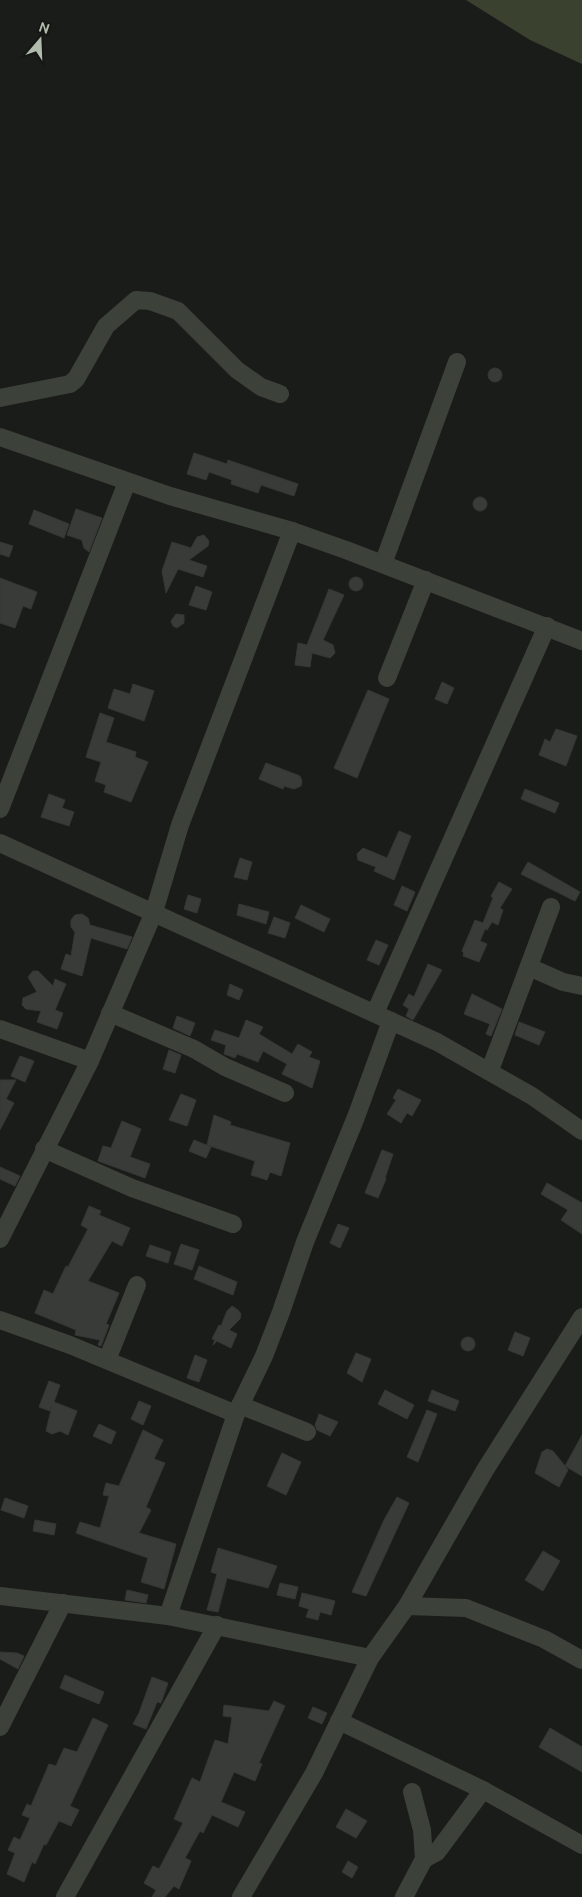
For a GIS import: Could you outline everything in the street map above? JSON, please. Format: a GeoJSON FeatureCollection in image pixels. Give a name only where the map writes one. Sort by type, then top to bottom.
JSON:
{"type":"FeatureCollection","features":[{"type":"Feature","properties":{"kind":"street"},"geometry":{"type":"LineString","coordinates":[[0,398],[70,384],[76,379],[106,326],[136,300],[150,301],[178,311],[237,370],[261,386],[280,394]]}},
{"type":"Feature","properties":{"kind":"street"},"geometry":{"type":"LineString","coordinates":[[383,564],[458,362]]}},
{"type":"Feature","properties":{"kind":"street"},"geometry":{"type":"LineString","coordinates":[[0,437],[127,482],[292,531],[426,580],[582,641]]}},
{"type":"Feature","properties":{"kind":"street"},"geometry":{"type":"LineString","coordinates":[[0,809],[127,482]]}},
{"type":"Feature","properties":{"kind":"street"},"geometry":{"type":"LineString","coordinates":[[0,1239],[5,1217],[44,1149],[90,1061],[154,912],[180,825],[292,531]]}},
{"type":"Feature","properties":{"kind":"street"},"geometry":{"type":"LineString","coordinates":[[387,678],[426,580]]}},
{"type":"Feature","properties":{"kind":"street"},"geometry":{"type":"LineString","coordinates":[[375,1012],[547,626]]}},
{"type":"Feature","properties":{"kind":"street"},"geometry":{"type":"LineString","coordinates":[[0,843],[438,1042],[490,1070],[532,1096],[582,1131]]}},
{"type":"Feature","properties":{"kind":"street"},"geometry":{"type":"LineString","coordinates":[[490,1070],[551,907]]}},
{"type":"Feature","properties":{"kind":"street"},"geometry":{"type":"LineString","coordinates":[[529,966],[563,982],[582,986]]}},
{"type":"Feature","properties":{"kind":"street"},"geometry":{"type":"LineString","coordinates":[[110,1013],[194,1049],[225,1067],[285,1093]]}},
{"type":"Feature","properties":{"kind":"street"},"geometry":{"type":"LineString","coordinates":[[168,1616],[238,1409],[274,1330],[391,1021]]}},
{"type":"Feature","properties":{"kind":"street"},"geometry":{"type":"LineString","coordinates":[[0,1029],[90,1061]]}},
{"type":"Feature","properties":{"kind":"street"},"geometry":{"type":"LineString","coordinates":[[44,1149],[132,1188],[233,1224]]}},
{"type":"Feature","properties":{"kind":"street"},"geometry":{"type":"LineString","coordinates":[[107,1360],[136,1285]]}},
{"type":"Feature","properties":{"kind":"street"},"geometry":{"type":"LineString","coordinates":[[241,1897],[314,1773],[370,1658],[407,1606],[485,1470],[582,1317]]}},
{"type":"Feature","properties":{"kind":"street"},"geometry":{"type":"LineString","coordinates":[[0,1320],[238,1409],[307,1432]]}},
{"type":"Feature","properties":{"kind":"street"},"geometry":{"type":"LineString","coordinates":[[0,1596],[168,1616],[370,1658]]}},
{"type":"Feature","properties":{"kind":"street"},"geometry":{"type":"LineString","coordinates":[[0,1727],[63,1603]]}},
{"type":"Feature","properties":{"kind":"street"},"geometry":{"type":"LineString","coordinates":[[407,1606],[466,1608],[544,1638],[582,1660]]}},
{"type":"Feature","properties":{"kind":"street"},"geometry":{"type":"LineString","coordinates":[[65,1897],[217,1625]]}},
{"type":"Feature","properties":{"kind":"street"},"geometry":{"type":"LineString","coordinates":[[339,1721],[483,1790],[582,1845]]}},
{"type":"Feature","properties":{"kind":"street"},"geometry":{"type":"LineString","coordinates":[[424,1859],[437,1852],[483,1790]]}},
{"type":"Feature","properties":{"kind":"street"},"geometry":{"type":"LineString","coordinates":[[404,1897],[424,1859],[422,1830],[412,1792]]}},
{"type":"Feature","properties":{"kind":"shaded area"},"geometry":{"type":"Polygon","coordinates":[[[466,0],[582,0],[582,64],[530,40],[466,0]]]}},
{"type":"Feature","properties":{"kind":"building"},"geometry":{"type":"Polygon","coordinates":[[[492,368],[498,368],[502,375],[498,382],[492,382],[488,378],[488,372],[492,368]]]}},
{"type":"Feature","properties":{"kind":"building"},"geometry":{"type":"Polygon","coordinates":[[[194,453],[227,464],[228,460],[298,484],[294,496],[261,485],[258,493],[231,484],[232,480],[209,472],[206,480],[187,474],[194,453]]]}},
{"type":"Feature","properties":{"kind":"building"},"geometry":{"type":"Polygon","coordinates":[[[477,497],[483,497],[487,504],[483,511],[477,511],[473,507],[473,501],[477,497]]]}},
{"type":"Feature","properties":{"kind":"building"},"geometry":{"type":"Polygon","coordinates":[[[76,509],[102,518],[89,552],[84,548],[82,540],[67,535],[76,509]]]}},
{"type":"Feature","properties":{"kind":"building"},"geometry":{"type":"Polygon","coordinates":[[[34,510],[69,524],[64,538],[29,524],[34,510]]]}},
{"type":"Feature","properties":{"kind":"building"},"geometry":{"type":"Polygon","coordinates":[[[204,535],[209,541],[208,546],[189,560],[207,566],[203,577],[178,569],[166,593],[162,571],[172,542],[191,548],[197,537],[204,535]]]}},
{"type":"Feature","properties":{"kind":"building"},"geometry":{"type":"Polygon","coordinates":[[[0,542],[13,546],[9,557],[0,554],[0,542]]]}},
{"type":"Feature","properties":{"kind":"building"},"geometry":{"type":"Polygon","coordinates":[[[353,577],[359,577],[363,584],[359,591],[353,591],[349,587],[349,581],[353,577]]]}},
{"type":"Feature","properties":{"kind":"building"},"geometry":{"type":"Polygon","coordinates":[[[0,578],[37,592],[31,609],[23,606],[15,628],[0,623],[0,578]]]}},
{"type":"Feature","properties":{"kind":"building"},"geometry":{"type":"Polygon","coordinates":[[[196,586],[212,592],[206,610],[189,605],[196,586]]]}},
{"type":"Feature","properties":{"kind":"building"},"geometry":{"type":"Polygon","coordinates":[[[329,589],[344,595],[323,640],[333,645],[335,653],[330,658],[312,653],[310,667],[295,665],[298,643],[307,645],[329,589]]]}},
{"type":"Feature","properties":{"kind":"building"},"geometry":{"type":"Polygon","coordinates":[[[176,614],[184,615],[184,623],[177,628],[173,626],[171,621],[176,614]]]}},
{"type":"Feature","properties":{"kind":"building"},"geometry":{"type":"Polygon","coordinates":[[[442,682],[454,688],[447,704],[435,699],[442,682]]]}},
{"type":"Feature","properties":{"kind":"building"},"geometry":{"type":"Polygon","coordinates":[[[133,684],[154,691],[144,721],[108,708],[114,689],[130,694],[133,684]]]}},
{"type":"Feature","properties":{"kind":"building"},"geometry":{"type":"Polygon","coordinates":[[[368,690],[389,699],[357,778],[334,768],[368,690]]]}},
{"type":"Feature","properties":{"kind":"building"},"geometry":{"type":"Polygon","coordinates":[[[100,713],[114,718],[106,742],[136,752],[135,757],[148,762],[131,802],[104,792],[106,785],[95,781],[101,762],[86,757],[100,713]]]}},
{"type":"Feature","properties":{"kind":"building"},"geometry":{"type":"Polygon","coordinates":[[[556,729],[577,736],[566,766],[539,755],[545,739],[550,742],[556,729]]]}},
{"type":"Feature","properties":{"kind":"building"},"geometry":{"type":"Polygon","coordinates":[[[266,763],[300,776],[301,786],[294,789],[284,786],[283,789],[259,779],[266,763]]]}},
{"type":"Feature","properties":{"kind":"building"},"geometry":{"type":"Polygon","coordinates":[[[525,789],[559,803],[555,813],[521,799],[525,789]]]}},
{"type":"Feature","properties":{"kind":"building"},"geometry":{"type":"Polygon","coordinates":[[[49,794],[65,800],[62,808],[74,812],[69,826],[41,817],[49,794]]]}},
{"type":"Feature","properties":{"kind":"building"},"geometry":{"type":"Polygon","coordinates":[[[399,831],[411,836],[394,880],[374,871],[376,867],[358,860],[357,854],[363,848],[387,858],[399,831]]]}},
{"type":"Feature","properties":{"kind":"building"},"geometry":{"type":"Polygon","coordinates":[[[240,858],[252,862],[247,880],[234,877],[240,858]]]}},
{"type":"Feature","properties":{"kind":"building"},"geometry":{"type":"Polygon","coordinates":[[[528,862],[580,892],[575,901],[521,874],[528,862]]]}},
{"type":"Feature","properties":{"kind":"building"},"geometry":{"type":"Polygon","coordinates":[[[499,882],[512,889],[500,908],[503,910],[498,925],[492,922],[487,930],[485,929],[480,941],[487,944],[479,962],[463,956],[464,953],[462,951],[475,920],[483,923],[493,898],[491,896],[499,882]]]}},
{"type":"Feature","properties":{"kind":"building"},"geometry":{"type":"Polygon","coordinates":[[[402,886],[415,892],[407,911],[394,905],[402,886]]]}},
{"type":"Feature","properties":{"kind":"building"},"geometry":{"type":"Polygon","coordinates":[[[188,895],[201,899],[197,913],[184,909],[188,895]]]}},
{"type":"Feature","properties":{"kind":"building"},"geometry":{"type":"Polygon","coordinates":[[[239,904],[269,912],[266,924],[237,915],[239,904]]]}},
{"type":"Feature","properties":{"kind":"building"},"geometry":{"type":"Polygon","coordinates":[[[301,905],[330,919],[324,932],[295,918],[301,905]]]}},
{"type":"Feature","properties":{"kind":"building"},"geometry":{"type":"Polygon","coordinates":[[[82,914],[88,918],[90,925],[132,937],[127,949],[91,938],[82,976],[61,969],[66,954],[71,956],[75,932],[71,927],[71,920],[75,915],[82,914]]]}},
{"type":"Feature","properties":{"kind":"building"},"geometry":{"type":"Polygon","coordinates":[[[274,917],[290,923],[285,938],[268,933],[274,917]]]}},
{"type":"Feature","properties":{"kind":"building"},"geometry":{"type":"Polygon","coordinates":[[[376,940],[388,945],[379,965],[367,960],[376,940]]]}},
{"type":"Feature","properties":{"kind":"building"},"geometry":{"type":"Polygon","coordinates":[[[428,964],[442,970],[413,1020],[406,1016],[409,1009],[403,1005],[409,994],[414,997],[428,964]]]}},
{"type":"Feature","properties":{"kind":"building"},"geometry":{"type":"Polygon","coordinates":[[[33,971],[38,971],[53,986],[55,979],[66,984],[55,1010],[63,1013],[57,1029],[37,1022],[41,1011],[26,1009],[22,1005],[23,998],[37,992],[28,977],[33,971]]]}},
{"type":"Feature","properties":{"kind":"building"},"geometry":{"type":"Polygon","coordinates":[[[230,984],[243,990],[239,1000],[227,995],[230,984]]]}},
{"type":"Feature","properties":{"kind":"building"},"geometry":{"type":"Polygon","coordinates":[[[472,994],[502,1009],[491,1036],[486,1034],[490,1024],[464,1014],[472,994]]]}},
{"type":"Feature","properties":{"kind":"building"},"geometry":{"type":"Polygon","coordinates":[[[177,1016],[195,1023],[190,1036],[173,1028],[177,1016]]]}},
{"type":"Feature","properties":{"kind":"building"},"geometry":{"type":"Polygon","coordinates":[[[246,1020],[263,1027],[259,1034],[292,1054],[298,1044],[312,1052],[309,1057],[320,1061],[312,1088],[282,1074],[287,1064],[263,1051],[258,1062],[237,1054],[235,1058],[224,1054],[226,1045],[211,1040],[215,1030],[239,1038],[246,1020]]]}},
{"type":"Feature","properties":{"kind":"building"},"geometry":{"type":"Polygon","coordinates":[[[519,1022],[545,1032],[539,1045],[515,1035],[519,1022]]]}},
{"type":"Feature","properties":{"kind":"building"},"geometry":{"type":"Polygon","coordinates":[[[169,1050],[181,1055],[175,1073],[163,1069],[169,1050]]]}},
{"type":"Feature","properties":{"kind":"building"},"geometry":{"type":"Polygon","coordinates":[[[20,1056],[34,1061],[25,1082],[11,1076],[20,1056]]]}},
{"type":"Feature","properties":{"kind":"building"},"geometry":{"type":"Polygon","coordinates":[[[0,1080],[16,1080],[6,1099],[14,1103],[0,1130],[0,1080]]]}},
{"type":"Feature","properties":{"kind":"building"},"geometry":{"type":"Polygon","coordinates":[[[398,1089],[421,1100],[412,1116],[407,1113],[401,1123],[387,1114],[396,1100],[393,1098],[398,1089]]]}},
{"type":"Feature","properties":{"kind":"building"},"geometry":{"type":"Polygon","coordinates":[[[181,1094],[196,1100],[187,1126],[169,1120],[181,1094]]]}},
{"type":"Feature","properties":{"kind":"building"},"geometry":{"type":"Polygon","coordinates":[[[214,1115],[231,1122],[230,1125],[290,1143],[281,1176],[270,1172],[267,1180],[251,1175],[255,1161],[207,1145],[214,1115]]]}},
{"type":"Feature","properties":{"kind":"building"},"geometry":{"type":"Polygon","coordinates":[[[122,1121],[141,1129],[130,1157],[150,1164],[145,1178],[98,1161],[103,1146],[111,1148],[122,1121]]]}},
{"type":"Feature","properties":{"kind":"building"},"geometry":{"type":"Polygon","coordinates":[[[194,1140],[211,1147],[206,1158],[189,1151],[194,1140]]]}},
{"type":"Feature","properties":{"kind":"building"},"geometry":{"type":"Polygon","coordinates":[[[382,1150],[393,1154],[378,1198],[365,1193],[382,1150]]]}},
{"type":"Feature","properties":{"kind":"building"},"geometry":{"type":"Polygon","coordinates":[[[0,1167],[20,1176],[15,1186],[0,1179],[0,1167]]]}},
{"type":"Feature","properties":{"kind":"building"},"geometry":{"type":"Polygon","coordinates":[[[547,1183],[582,1203],[582,1234],[561,1220],[568,1210],[541,1194],[547,1183]]]}},
{"type":"Feature","properties":{"kind":"building"},"geometry":{"type":"Polygon","coordinates":[[[89,1206],[101,1211],[99,1215],[130,1228],[122,1246],[112,1241],[88,1281],[119,1293],[106,1324],[109,1325],[101,1346],[98,1345],[100,1340],[75,1335],[76,1330],[35,1313],[44,1290],[53,1294],[66,1266],[68,1267],[88,1229],[81,1225],[89,1206]]]}},
{"type":"Feature","properties":{"kind":"building"},"geometry":{"type":"Polygon","coordinates":[[[338,1224],[349,1228],[340,1248],[330,1243],[338,1224]]]}},
{"type":"Feature","properties":{"kind":"building"},"geometry":{"type":"Polygon","coordinates":[[[181,1244],[199,1250],[192,1270],[174,1264],[181,1244]]]}},
{"type":"Feature","properties":{"kind":"building"},"geometry":{"type":"Polygon","coordinates":[[[150,1245],[171,1252],[168,1263],[146,1256],[150,1245]]]}},
{"type":"Feature","properties":{"kind":"building"},"geometry":{"type":"Polygon","coordinates":[[[199,1266],[237,1282],[233,1295],[194,1279],[199,1266]]]}},
{"type":"Feature","properties":{"kind":"building"},"geometry":{"type":"Polygon","coordinates":[[[232,1306],[241,1314],[240,1319],[229,1330],[237,1334],[231,1348],[217,1341],[213,1345],[215,1340],[212,1339],[219,1325],[221,1326],[227,1311],[232,1306]]]}},
{"type":"Feature","properties":{"kind":"building"},"geometry":{"type":"Polygon","coordinates":[[[515,1332],[530,1338],[523,1356],[508,1350],[515,1332]]]}},
{"type":"Feature","properties":{"kind":"building"},"geometry":{"type":"Polygon","coordinates":[[[465,1337],[471,1337],[475,1344],[471,1351],[465,1351],[461,1347],[461,1341],[465,1337]]]}},
{"type":"Feature","properties":{"kind":"building"},"geometry":{"type":"Polygon","coordinates":[[[356,1353],[371,1359],[362,1382],[347,1373],[356,1353]]]}},
{"type":"Feature","properties":{"kind":"building"},"geometry":{"type":"Polygon","coordinates":[[[195,1355],[207,1360],[199,1382],[187,1378],[195,1355]]]}},
{"type":"Feature","properties":{"kind":"building"},"geometry":{"type":"Polygon","coordinates":[[[49,1381],[60,1385],[54,1402],[77,1411],[68,1435],[60,1431],[52,1434],[46,1431],[52,1406],[50,1411],[39,1407],[49,1381]]]}},
{"type":"Feature","properties":{"kind":"building"},"geometry":{"type":"Polygon","coordinates":[[[385,1390],[414,1405],[407,1419],[378,1404],[385,1390]]]}},
{"type":"Feature","properties":{"kind":"building"},"geometry":{"type":"Polygon","coordinates":[[[432,1390],[459,1401],[455,1411],[428,1401],[432,1390]]]}},
{"type":"Feature","properties":{"kind":"building"},"geometry":{"type":"Polygon","coordinates":[[[139,1401],[151,1406],[143,1425],[131,1419],[139,1401]]]}},
{"type":"Feature","properties":{"kind":"building"},"geometry":{"type":"Polygon","coordinates":[[[427,1410],[437,1414],[418,1462],[407,1457],[427,1410]]]}},
{"type":"Feature","properties":{"kind":"building"},"geometry":{"type":"Polygon","coordinates":[[[319,1414],[338,1422],[330,1436],[317,1430],[315,1425],[319,1414]]]}},
{"type":"Feature","properties":{"kind":"building"},"geometry":{"type":"Polygon","coordinates":[[[99,1424],[116,1432],[111,1444],[93,1436],[99,1424]]]}},
{"type":"Feature","properties":{"kind":"building"},"geometry":{"type":"Polygon","coordinates":[[[143,1430],[163,1440],[154,1459],[165,1463],[146,1507],[151,1510],[139,1533],[176,1544],[164,1589],[141,1582],[148,1558],[76,1533],[80,1522],[100,1528],[109,1496],[103,1495],[106,1483],[119,1486],[143,1430]]]}},
{"type":"Feature","properties":{"kind":"building"},"geometry":{"type":"Polygon","coordinates":[[[582,1435],[582,1476],[565,1466],[582,1435]]]}},
{"type":"Feature","properties":{"kind":"building"},"geometry":{"type":"Polygon","coordinates":[[[547,1449],[553,1451],[568,1470],[559,1487],[535,1473],[542,1452],[547,1449]]]}},
{"type":"Feature","properties":{"kind":"building"},"geometry":{"type":"Polygon","coordinates":[[[282,1453],[301,1462],[286,1495],[267,1486],[282,1453]]]}},
{"type":"Feature","properties":{"kind":"building"},"geometry":{"type":"Polygon","coordinates":[[[397,1497],[409,1503],[366,1596],[352,1592],[384,1520],[397,1497]]]}},
{"type":"Feature","properties":{"kind":"building"},"geometry":{"type":"Polygon","coordinates":[[[5,1498],[28,1506],[24,1518],[1,1510],[5,1498]]]}},
{"type":"Feature","properties":{"kind":"building"},"geometry":{"type":"Polygon","coordinates":[[[35,1520],[56,1524],[54,1535],[33,1531],[35,1520]]]}},
{"type":"Feature","properties":{"kind":"building"},"geometry":{"type":"Polygon","coordinates":[[[218,1548],[277,1566],[268,1588],[227,1578],[218,1612],[207,1610],[217,1574],[211,1572],[218,1548]]]}},
{"type":"Feature","properties":{"kind":"building"},"geometry":{"type":"Polygon","coordinates":[[[543,1551],[560,1561],[543,1591],[525,1580],[543,1551]]]}},
{"type":"Feature","properties":{"kind":"building"},"geometry":{"type":"Polygon","coordinates":[[[280,1583],[298,1587],[295,1599],[277,1595],[280,1583]]]}},
{"type":"Feature","properties":{"kind":"building"},"geometry":{"type":"Polygon","coordinates":[[[127,1590],[148,1595],[146,1603],[125,1600],[127,1590]]]}},
{"type":"Feature","properties":{"kind":"building"},"geometry":{"type":"Polygon","coordinates":[[[302,1593],[335,1601],[331,1615],[320,1612],[318,1620],[306,1617],[309,1609],[299,1606],[302,1593]]]}},
{"type":"Feature","properties":{"kind":"building"},"geometry":{"type":"Polygon","coordinates":[[[0,1652],[17,1653],[24,1656],[18,1669],[0,1659],[0,1652]]]}},
{"type":"Feature","properties":{"kind":"building"},"geometry":{"type":"Polygon","coordinates":[[[65,1675],[104,1692],[99,1704],[60,1688],[65,1675]]]}},
{"type":"Feature","properties":{"kind":"building"},"geometry":{"type":"Polygon","coordinates":[[[152,1677],[168,1683],[161,1703],[157,1702],[146,1729],[133,1724],[152,1677]]]}},
{"type":"Feature","properties":{"kind":"building"},"geometry":{"type":"Polygon","coordinates":[[[274,1701],[285,1706],[259,1763],[262,1764],[255,1781],[234,1772],[221,1802],[245,1812],[238,1827],[212,1815],[203,1833],[200,1831],[185,1858],[191,1861],[179,1889],[174,1886],[165,1897],[152,1897],[156,1890],[144,1883],[153,1866],[159,1869],[183,1823],[174,1819],[192,1778],[200,1782],[215,1740],[228,1744],[232,1717],[223,1716],[224,1705],[269,1711],[274,1701]]]}},
{"type":"Feature","properties":{"kind":"building"},"geometry":{"type":"Polygon","coordinates":[[[313,1707],[327,1713],[322,1724],[308,1718],[313,1707]]]}},
{"type":"Feature","properties":{"kind":"building"},"geometry":{"type":"Polygon","coordinates":[[[93,1718],[108,1725],[70,1806],[79,1810],[71,1826],[59,1821],[46,1845],[44,1844],[35,1864],[32,1862],[24,1882],[7,1874],[15,1853],[8,1850],[14,1837],[20,1840],[30,1818],[22,1815],[27,1804],[31,1806],[49,1764],[56,1766],[64,1748],[77,1752],[93,1718]]]}},
{"type":"Feature","properties":{"kind":"building"},"geometry":{"type":"Polygon","coordinates":[[[550,1728],[582,1747],[582,1772],[539,1747],[550,1728]]]}},
{"type":"Feature","properties":{"kind":"building"},"geometry":{"type":"Polygon","coordinates":[[[346,1809],[367,1821],[356,1838],[336,1827],[346,1809]]]}},
{"type":"Feature","properties":{"kind":"building"},"geometry":{"type":"Polygon","coordinates":[[[348,1861],[358,1867],[352,1878],[342,1872],[348,1861]]]}}]}
